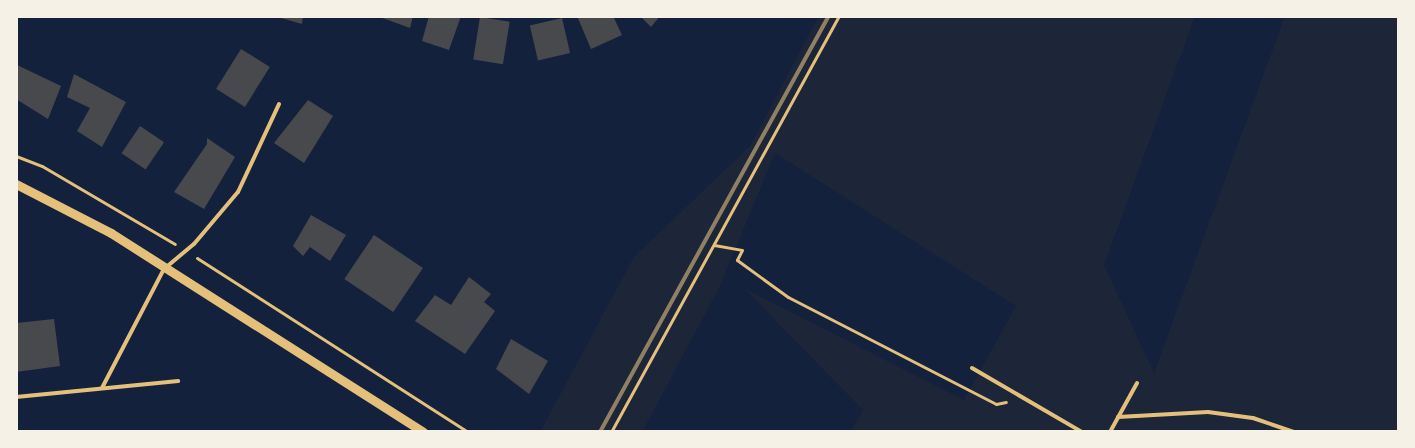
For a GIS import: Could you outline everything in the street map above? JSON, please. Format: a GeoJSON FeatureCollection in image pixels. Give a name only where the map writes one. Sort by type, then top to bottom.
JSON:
{"type":"FeatureCollection","features":[{"type":"Feature","properties":{"kind":"street"},"geometry":{"type":"LineString","coordinates":[[16,184],[111,233],[164,269],[423,432]]}},
{"type":"Feature","properties":{"kind":"lane"},"geometry":{"type":"LineString","coordinates":[[102,388],[164,269],[186,251],[238,192],[279,104]]}},
{"type":"Feature","properties":{"kind":"lane"},"geometry":{"type":"LineString","coordinates":[[972,368],[1082,432]]}},
{"type":"Feature","properties":{"kind":"lane"},"geometry":{"type":"LineString","coordinates":[[16,397],[178,381]]}},
{"type":"Feature","properties":{"kind":"lane"},"geometry":{"type":"LineString","coordinates":[[1110,432],[1137,383]]}},
{"type":"Feature","properties":{"kind":"lane"},"geometry":{"type":"LineString","coordinates":[[1118,417],[1208,412],[1253,418],[1294,432]]}},
{"type":"Feature","properties":{"kind":"path"},"geometry":{"type":"LineString","coordinates":[[611,432],[839,16]]}},
{"type":"Feature","properties":{"kind":"path"},"geometry":{"type":"LineString","coordinates":[[16,156],[42,166],[186,251],[468,432]]}},
{"type":"Feature","properties":{"kind":"path"},"geometry":{"type":"LineString","coordinates":[[714,245],[742,250],[737,260],[788,297],[996,404],[1025,399]]}},
{"type":"Feature","properties":{"kind":"shaded area"},"geometry":{"type":"Polygon","coordinates":[[[819,16],[1195,16],[1104,265],[1154,373],[1285,16],[1399,16],[1399,432],[850,432],[863,410],[745,289],[964,400],[1016,306],[775,153],[719,288],[642,432],[540,432],[634,257],[750,146],[819,16]]]}},
{"type":"Feature","properties":{"kind":"building"},"geometry":{"type":"Polygon","coordinates":[[[274,16],[303,16],[302,24],[274,16]]]}},
{"type":"Feature","properties":{"kind":"building"},"geometry":{"type":"Polygon","coordinates":[[[377,16],[413,16],[410,28],[377,16]]]}},
{"type":"Feature","properties":{"kind":"building"},"geometry":{"type":"Polygon","coordinates":[[[429,16],[461,16],[449,50],[422,41],[429,16]]]}},
{"type":"Feature","properties":{"kind":"building"},"geometry":{"type":"Polygon","coordinates":[[[577,16],[613,16],[622,35],[591,49],[577,16]]]}},
{"type":"Feature","properties":{"kind":"building"},"geometry":{"type":"Polygon","coordinates":[[[640,16],[660,16],[651,27],[640,16]]]}},
{"type":"Feature","properties":{"kind":"building"},"geometry":{"type":"Polygon","coordinates":[[[480,17],[510,22],[503,64],[473,59],[480,17]]]}},
{"type":"Feature","properties":{"kind":"building"},"geometry":{"type":"Polygon","coordinates":[[[562,18],[570,53],[538,61],[530,25],[562,18]]]}},
{"type":"Feature","properties":{"kind":"building"},"geometry":{"type":"Polygon","coordinates":[[[241,49],[270,67],[245,107],[216,89],[241,49]]]}},
{"type":"Feature","properties":{"kind":"building"},"geometry":{"type":"Polygon","coordinates":[[[17,65],[61,86],[48,119],[16,99],[17,65]]]}},
{"type":"Feature","properties":{"kind":"building"},"geometry":{"type":"Polygon","coordinates":[[[74,74],[126,102],[102,147],[77,131],[90,108],[67,97],[74,74]]]}},
{"type":"Feature","properties":{"kind":"building"},"geometry":{"type":"Polygon","coordinates":[[[308,100],[333,116],[304,163],[274,143],[308,100]]]}},
{"type":"Feature","properties":{"kind":"building"},"geometry":{"type":"Polygon","coordinates":[[[140,126],[164,142],[146,170],[122,153],[140,126]]]}},
{"type":"Feature","properties":{"kind":"building"},"geometry":{"type":"Polygon","coordinates":[[[207,138],[235,157],[204,209],[174,192],[207,144],[207,138]]]}},
{"type":"Feature","properties":{"kind":"building"},"geometry":{"type":"Polygon","coordinates":[[[311,215],[346,235],[330,261],[310,247],[303,256],[293,246],[311,215]]]}},
{"type":"Feature","properties":{"kind":"building"},"geometry":{"type":"Polygon","coordinates":[[[374,235],[423,268],[393,312],[344,279],[374,235]]]}},
{"type":"Feature","properties":{"kind":"building"},"geometry":{"type":"Polygon","coordinates":[[[469,277],[491,294],[484,302],[495,311],[465,354],[415,321],[435,295],[451,305],[469,277]]]}},
{"type":"Feature","properties":{"kind":"building"},"geometry":{"type":"Polygon","coordinates":[[[54,319],[60,366],[16,372],[16,323],[54,319]]]}},
{"type":"Feature","properties":{"kind":"building"},"geometry":{"type":"Polygon","coordinates":[[[511,339],[548,361],[529,394],[496,369],[511,339]]]}},
{"type":"Feature","properties":{"kind":"railway"},"geometry":{"type":"LineString","coordinates":[[600,432],[829,16]]}}]}
